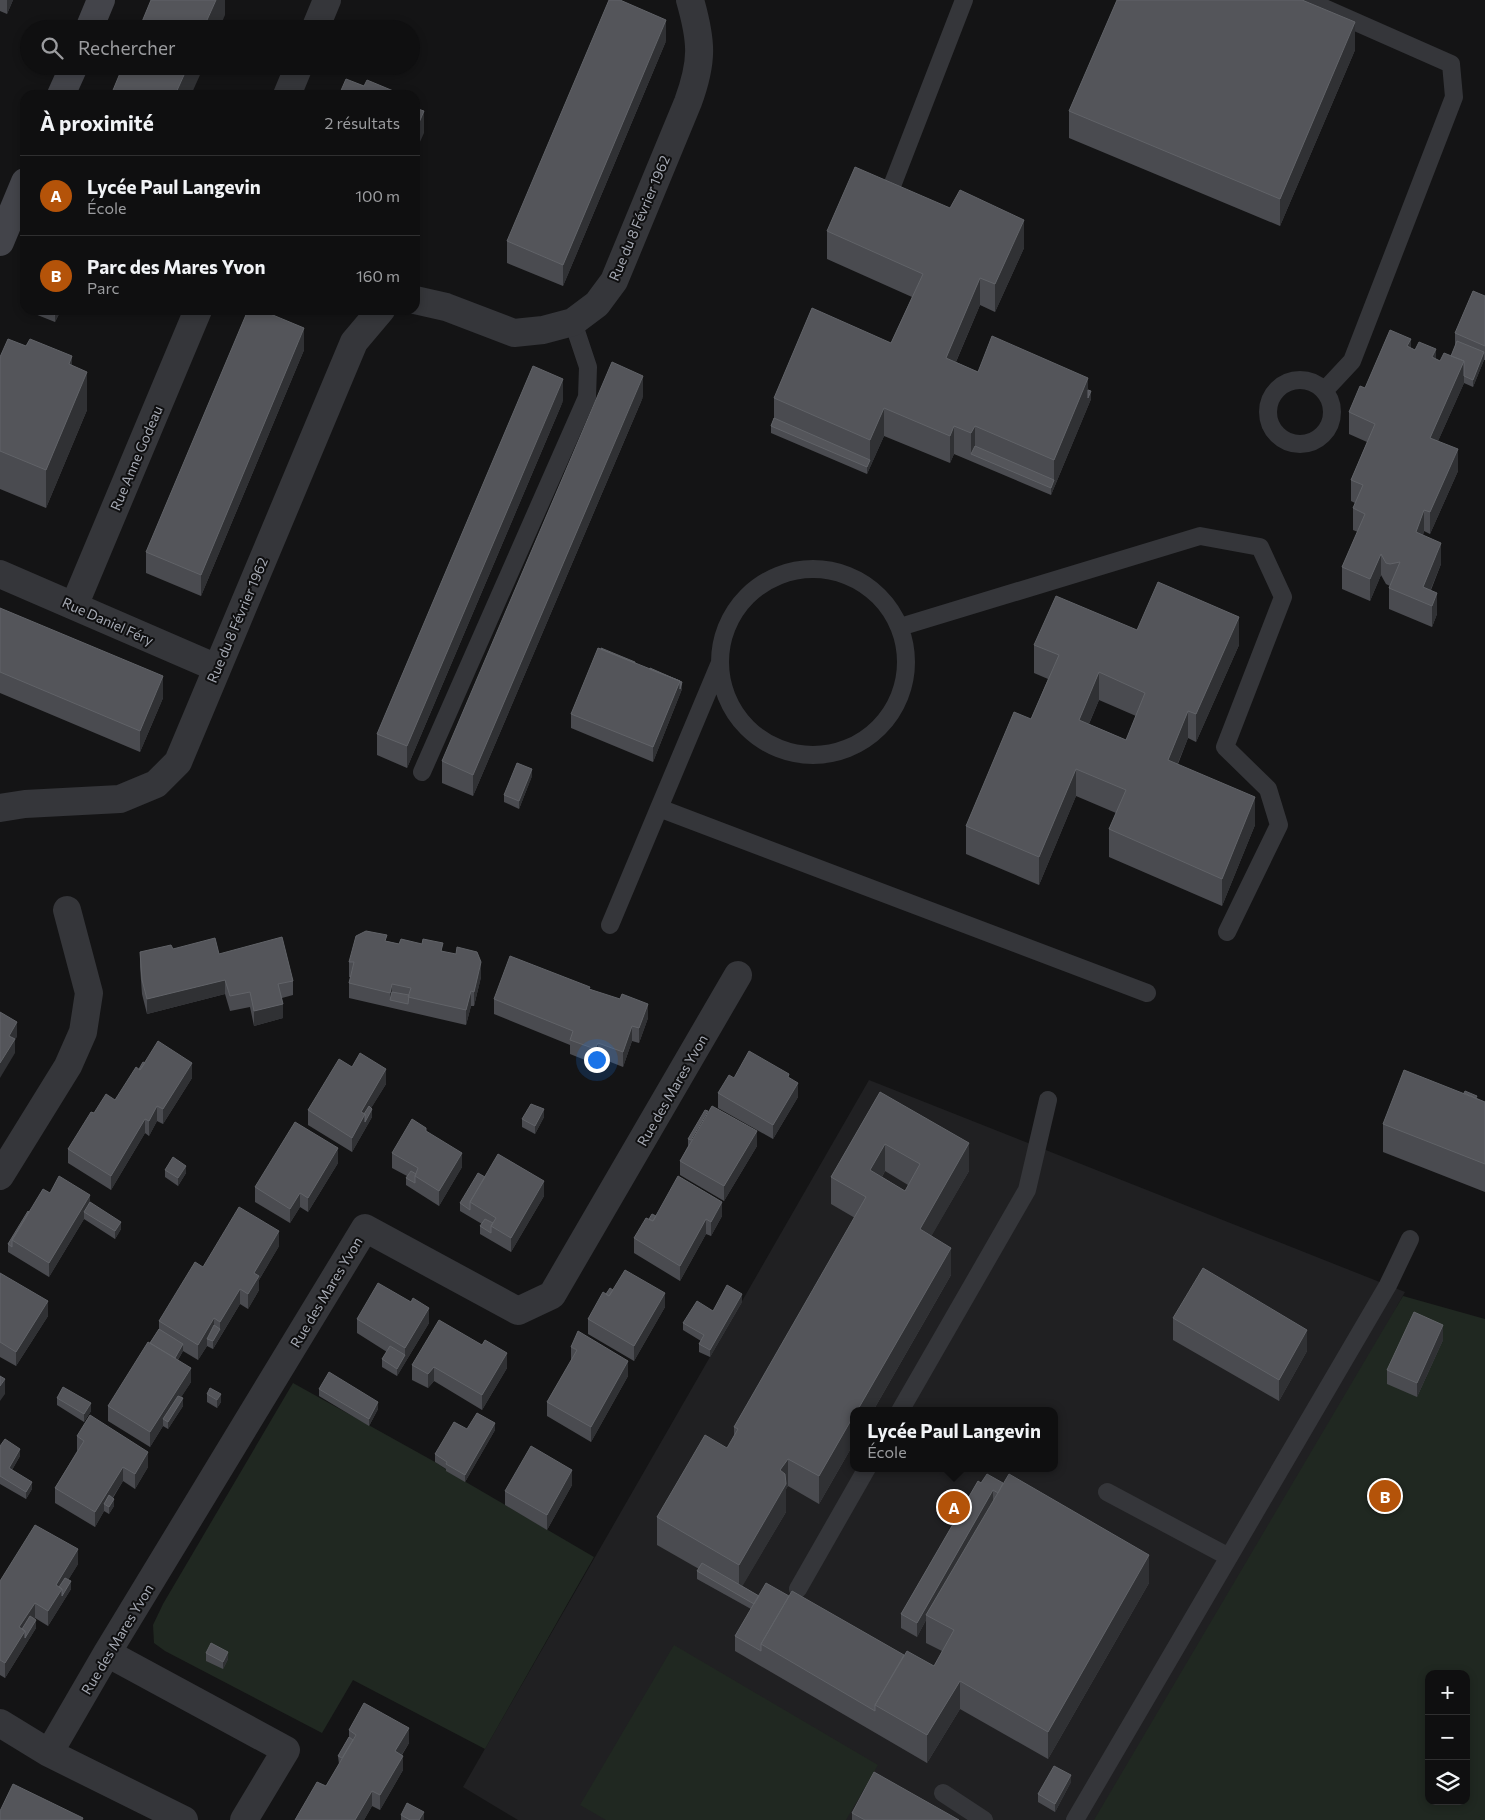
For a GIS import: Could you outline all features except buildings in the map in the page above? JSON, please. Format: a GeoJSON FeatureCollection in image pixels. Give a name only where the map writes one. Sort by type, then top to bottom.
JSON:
{"type":"FeatureCollection","features":[{"type":"Feature","properties":{"kind":"street"},"geometry":{"type":"LineString","coordinates":[[93,20],[101,0]]}},
{"type":"Feature","properties":{"kind":"street"},"geometry":{"type":"LineString","coordinates":[[319,20],[327,0]]}},
{"type":"Feature","properties":{"kind":"street","name":"Rue du 8 Février 1962"},"geometry":{"type":"LineString","coordinates":[[420,301],[446,307],[514,333],[543,330],[573,322],[598,304],[614,281],[697,76],[700,48],[690,0]]}},
{"type":"Feature","properties":{"kind":"street"},"geometry":{"type":"LineString","coordinates":[[64,90],[70,75]]}},
{"type":"Feature","properties":{"kind":"street"},"geometry":{"type":"LineString","coordinates":[[289,90],[295,75]]}},
{"type":"Feature","properties":{"kind":"street"},"geometry":{"type":"LineString","coordinates":[[0,242],[20,194]]}},
{"type":"Feature","properties":{"kind":"street","name":"Rue Anne Godeau"},"geometry":{"type":"LineString","coordinates":[[74,606],[196,315]]}},
{"type":"Feature","properties":{"kind":"street","name":"Rue du 8 Février 1962"},"geometry":{"type":"LineString","coordinates":[[0,808],[25,804],[120,798],[156,784],[178,762],[354,342],[378,315]]}},
{"type":"Feature","properties":{"kind":"street","name":"Rue Daniel Féry"},"geometry":{"type":"LineString","coordinates":[[0,574],[217,668]]}},
{"type":"Feature","properties":{"kind":"street"},"geometry":{"type":"LineString","coordinates":[[0,1176],[68,1066],[83,1032],[89,994],[67,910]]}},
{"type":"Feature","properties":{"kind":"street","name":"Rue des Mares Yvon"},"geometry":{"type":"LineString","coordinates":[[49,1753],[365,1228],[518,1311],[552,1294],[738,975]]}},
{"type":"Feature","properties":{"kind":"street"},"geometry":{"type":"LineString","coordinates":[[108,1653],[286,1750],[244,1820]]}},
{"type":"Feature","properties":{"kind":"street"},"geometry":{"type":"LineString","coordinates":[[0,1722],[49,1753],[184,1820]]}},
{"type":"Feature","properties":{"kind":"lane"},"geometry":{"type":"LineString","coordinates":[[890,191],[964,0]]}},
{"type":"Feature","properties":{"kind":"lane"},"geometry":{"type":"LineString","coordinates":[[1306,0],[1450,64],[1454,97],[1352,361],[1324,391]]}},
{"type":"Feature","properties":{"kind":"lane"},"geometry":{"type":"LineString","coordinates":[[422,772],[587,397],[588,367],[573,322]]}},
{"type":"Feature","properties":{"kind":"lane"},"geometry":{"type":"LineString","coordinates":[[900,627],[1200,536],[1260,547],[1284,597],[1226,747],[1268,789],[1279,826],[1227,932]]}},
{"type":"Feature","properties":{"kind":"lane"},"geometry":{"type":"LineString","coordinates":[[817,568],[838,572],[858,580],[876,592],[890,608],[900,627],[906,648],[906,670],[902,691],[892,711],[879,728],[862,741],[835,752],[821,754],[799,754],[778,748],[759,737],[744,723],[731,705],[723,685],[720,663],[722,642],[730,621],[741,603],[756,588],[775,577],[795,570],[817,568]]}},
{"type":"Feature","properties":{"kind":"lane"},"geometry":{"type":"LineString","coordinates":[[610,925],[720,663]]}},
{"type":"Feature","properties":{"kind":"lane"},"geometry":{"type":"LineString","coordinates":[[659,808],[1147,993]]}},
{"type":"Feature","properties":{"kind":"lane"},"geometry":{"type":"LineString","coordinates":[[902,1407],[1027,1190],[1048,1100]]}},
{"type":"Feature","properties":{"kind":"lane"},"geometry":{"type":"LineString","coordinates":[[1075,1820],[1388,1285],[1410,1239]]}},
{"type":"Feature","properties":{"kind":"lane"},"geometry":{"type":"LineString","coordinates":[[798,1589],[865,1472]]}},
{"type":"Feature","properties":{"kind":"lane"},"geometry":{"type":"LineString","coordinates":[[1108,1492],[1229,1558]]}},
{"type":"Feature","properties":{"kind":"lane"},"geometry":{"type":"LineString","coordinates":[[943,1793],[984,1820]]}},
{"type":"Feature","properties":{"kind":"shaded area"},"geometry":{"type":"Polygon","coordinates":[[[869,1080],[1405,1292],[1112,1820],[518,1820],[463,1787],[869,1080]]]}},
{"type":"Feature","properties":{"kind":"shaded area"},"geometry":{"type":"Polygon","coordinates":[[[1403,1296],[1485,1319],[1485,1820],[1094,1820],[1403,1296]]]}},
{"type":"Feature","properties":{"kind":"shaded area"},"geometry":{"type":"Polygon","coordinates":[[[293,1383],[435,1462],[447,1471],[594,1557],[485,1749],[353,1680],[322,1733],[165,1651],[154,1643],[153,1625],[163,1604],[293,1383]]]}},
{"type":"Feature","properties":{"kind":"shaded area"},"geometry":{"type":"Polygon","coordinates":[[[674,1645],[878,1765],[846,1820],[606,1820],[580,1805],[674,1645]]]}},
{"type":"Feature","properties":{"kind":"place","name":"Parc des Mares Yvon"},"geometry":{"type":"Point","coordinates":[1385,1496]}},
{"type":"Feature","properties":{"kind":"place","name":"Lycée Paul Langevin"},"geometry":{"type":"Point","coordinates":[954,1507]}}]}
